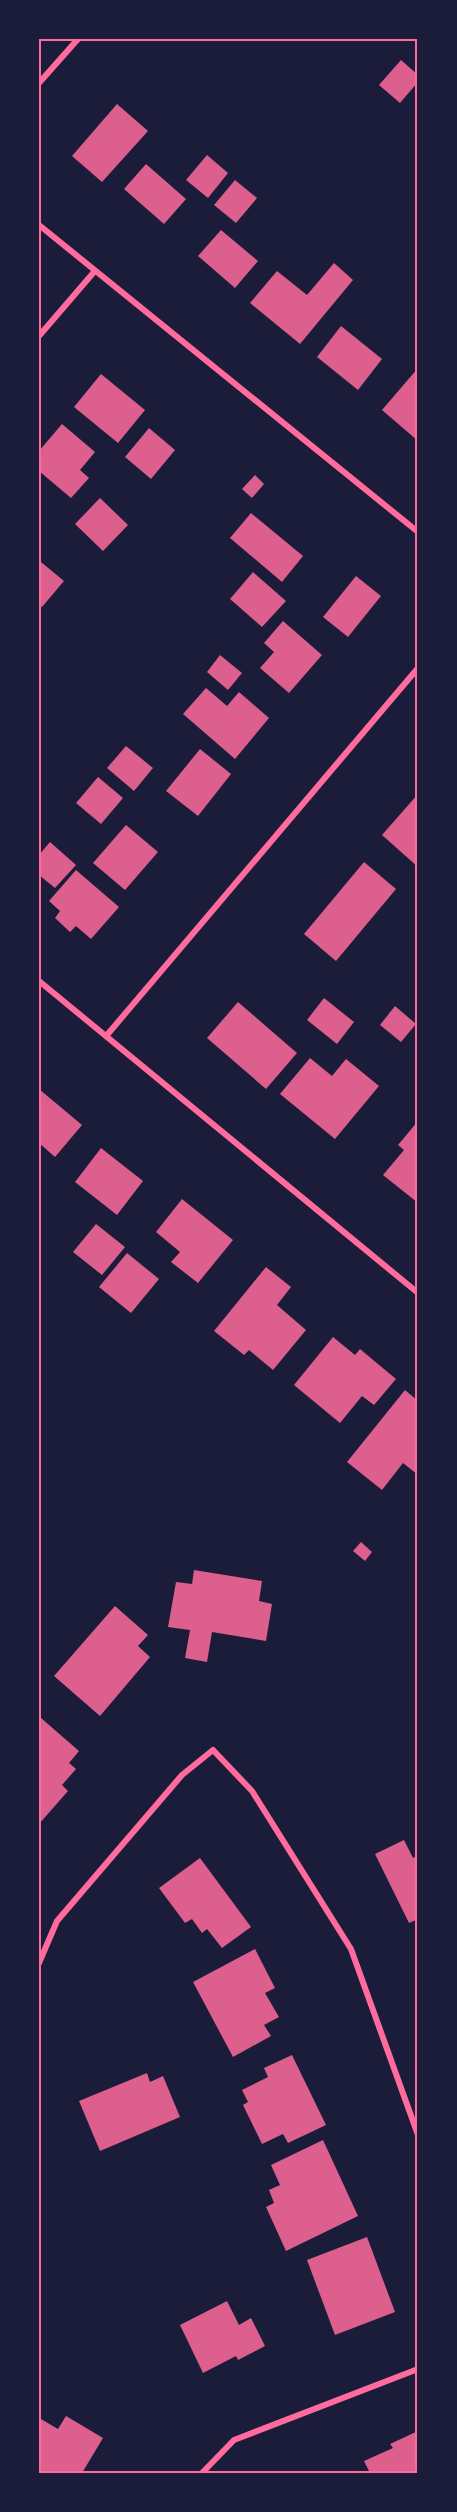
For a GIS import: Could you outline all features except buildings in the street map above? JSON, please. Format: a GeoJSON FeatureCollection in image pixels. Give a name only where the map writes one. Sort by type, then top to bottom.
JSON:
{"type":"FeatureCollection","features":[{"type":"Feature","properties":{"kind":"street"},"geometry":{"type":"LineString","coordinates":[[39,83],[78,39]]}},
{"type":"Feature","properties":{"kind":"street"},"geometry":{"type":"LineString","coordinates":[[39,225],[94,272],[418,532]]}},
{"type":"Feature","properties":{"kind":"street"},"geometry":{"type":"LineString","coordinates":[[39,336],[94,272]]}},
{"type":"Feature","properties":{"kind":"street"},"geometry":{"type":"LineString","coordinates":[[106,1035],[418,668]]}},
{"type":"Feature","properties":{"kind":"street"},"geometry":{"type":"LineString","coordinates":[[39,981],[418,1293]]}},
{"type":"Feature","properties":{"kind":"street"},"geometry":{"type":"LineString","coordinates":[[39,1963],[57,1921],[182,1775],[213,1750],[252,1791],[351,1949],[418,2135]]}},
{"type":"Feature","properties":{"kind":"street"},"geometry":{"type":"LineString","coordinates":[[202,2473],[234,2440],[418,2369]]}}]}
